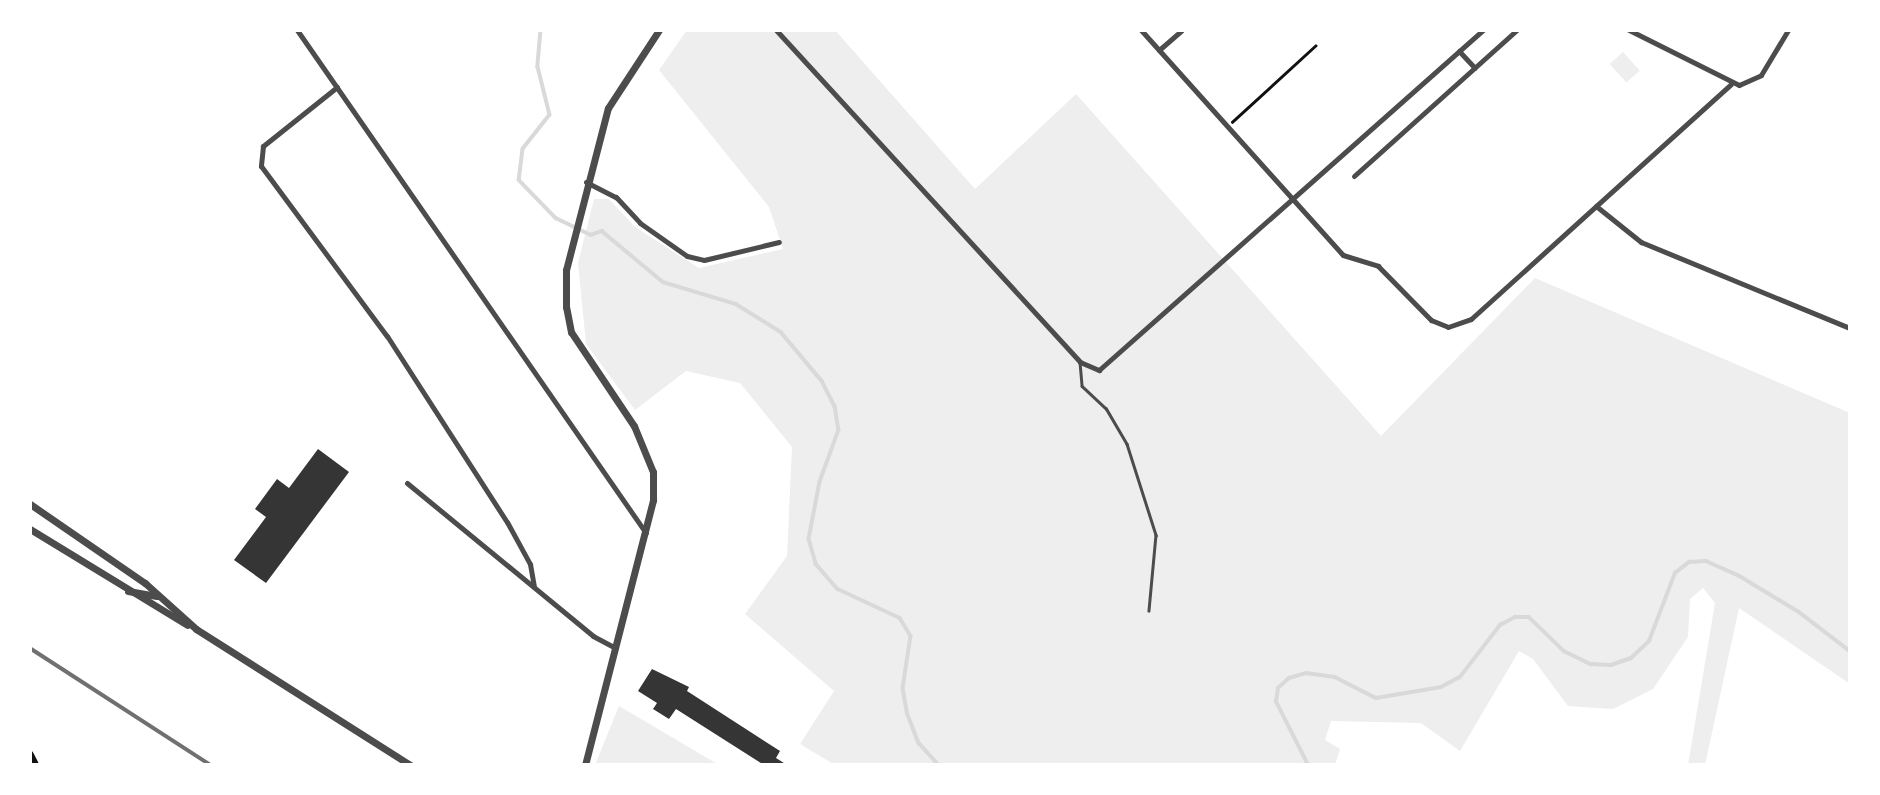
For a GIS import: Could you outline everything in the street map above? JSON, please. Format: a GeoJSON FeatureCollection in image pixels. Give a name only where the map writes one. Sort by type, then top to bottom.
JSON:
{"type":"FeatureCollection","features":[{"type":"Feature","properties":{"kind":"main road"},"geometry":{"type":"LineString","coordinates":[[30,755],[35,765]]}},
{"type":"Feature","properties":{"kind":"street"},"geometry":{"type":"LineString","coordinates":[[297,30],[646,533]]}},
{"type":"Feature","properties":{"kind":"street"},"geometry":{"type":"LineString","coordinates":[[585,765],[653,500],[650,462],[634,426],[571,332],[566,306],[571,243],[608,108],[659,30]]}},
{"type":"Feature","properties":{"kind":"street"},"geometry":{"type":"LineString","coordinates":[[776,30],[1080,362],[1099,370],[1483,30]]}},
{"type":"Feature","properties":{"kind":"street"},"geometry":{"type":"LineString","coordinates":[[1141,30],[1348,259],[1378,266],[1431,320],[1456,327],[1471,320],[1731,83]]}},
{"type":"Feature","properties":{"kind":"street"},"geometry":{"type":"LineString","coordinates":[[1159,50],[1182,30]]}},
{"type":"Feature","properties":{"kind":"street"},"geometry":{"type":"LineString","coordinates":[[1354,176],[1517,30]]}},
{"type":"Feature","properties":{"kind":"street"},"geometry":{"type":"LineString","coordinates":[[1629,30],[1731,83],[1748,82],[1761,75],[1788,30]]}},
{"type":"Feature","properties":{"kind":"street"},"geometry":{"type":"LineString","coordinates":[[1459,51],[1475,68]]}},
{"type":"Feature","properties":{"kind":"street"},"geometry":{"type":"LineString","coordinates":[[337,87],[263,146],[261,166],[387,335],[507,522],[530,564],[534,586]]}},
{"type":"Feature","properties":{"kind":"street"},"geometry":{"type":"LineString","coordinates":[[586,183],[616,197],[640,223],[687,256],[705,260],[779,242]]}},
{"type":"Feature","properties":{"kind":"street"},"geometry":{"type":"LineString","coordinates":[[1596,206],[1641,242],[1850,328]]}},
{"type":"Feature","properties":{"kind":"street"},"geometry":{"type":"LineString","coordinates":[[407,483],[593,636],[614,647]]}},
{"type":"Feature","properties":{"kind":"street"},"geometry":{"type":"LineString","coordinates":[[30,504],[123,568],[161,597],[196,629]]}},
{"type":"Feature","properties":{"kind":"street"},"geometry":{"type":"LineString","coordinates":[[30,529],[120,587],[196,629],[410,765]]}},
{"type":"Feature","properties":{"kind":"street"},"geometry":{"type":"LineString","coordinates":[[120,587],[125,580],[123,568]]}},
{"type":"Feature","properties":{"kind":"street"},"geometry":{"type":"LineString","coordinates":[[128,591],[161,597]]}},
{"type":"Feature","properties":{"kind":"lane"},"geometry":{"type":"LineString","coordinates":[[1080,362],[1082,386],[1106,408],[1127,444],[1156,535],[1149,611]]}},
{"type":"Feature","properties":{"kind":"path"},"geometry":{"type":"LineString","coordinates":[[1227,126],[1315,46]]}},
{"type":"Feature","properties":{"kind":"shaded area"},"geometry":{"type":"Polygon","coordinates":[[[687,30],[835,30],[975,189],[1076,94],[1381,436],[1535,278],[1850,413],[1850,684],[1739,608],[1705,765],[1688,765],[1715,603],[1703,588],[1690,599],[1688,637],[1653,689],[1613,709],[1568,706],[1533,659],[1519,651],[1460,751],[1421,723],[1331,721],[1325,740],[1340,749],[1335,765],[835,765],[800,744],[834,691],[745,614],[787,556],[792,447],[740,383],[686,371],[635,410],[586,344],[578,263],[594,199],[609,199],[635,227],[699,268],[783,249],[769,207],[659,70],[687,30]]]}},
{"type":"Feature","properties":{"kind":"shaded area"},"geometry":{"type":"Polygon","coordinates":[[[1623,52],[1640,71],[1626,83],[1610,64],[1623,52]]]}},
{"type":"Feature","properties":{"kind":"shaded area"},"geometry":{"type":"Polygon","coordinates":[[[619,706],[719,765],[595,765],[619,706]]]}},
{"type":"Feature","properties":{"kind":"building"},"geometry":{"type":"Polygon","coordinates":[[[318,449],[349,472],[266,583],[234,560],[266,517],[255,509],[277,479],[289,488],[318,449]]]}},
{"type":"Feature","properties":{"kind":"building"},"geometry":{"type":"Polygon","coordinates":[[[652,669],[689,687],[687,691],[780,751],[776,758],[787,765],[764,765],[676,709],[669,719],[653,709],[657,703],[638,691],[652,669]]]}},
{"type":"Feature","properties":{"kind":"waterway"},"geometry":{"type":"LineString","coordinates":[[541,30],[538,67],[550,115],[523,149],[519,180],[556,218],[591,235],[602,231],[663,282],[736,304],[781,332],[822,381],[835,406],[839,430],[820,482],[809,539],[816,564],[838,589],[900,618],[911,636],[903,688],[908,715],[919,743],[939,765]]}},
{"type":"Feature","properties":{"kind":"waterway"},"geometry":{"type":"LineString","coordinates":[[1308,765],[1276,702],[1278,688],[1289,678],[1306,673],[1335,677],[1376,698],[1441,687],[1460,677],[1500,625],[1515,617],[1529,617],[1564,651],[1591,664],[1611,665],[1631,658],[1649,641],[1675,573],[1689,562],[1706,561],[1738,575],[1799,612],[1850,651]]}},
{"type":"Feature","properties":{"kind":"railway"},"geometry":{"type":"LineString","coordinates":[[30,648],[211,765]]}}]}
